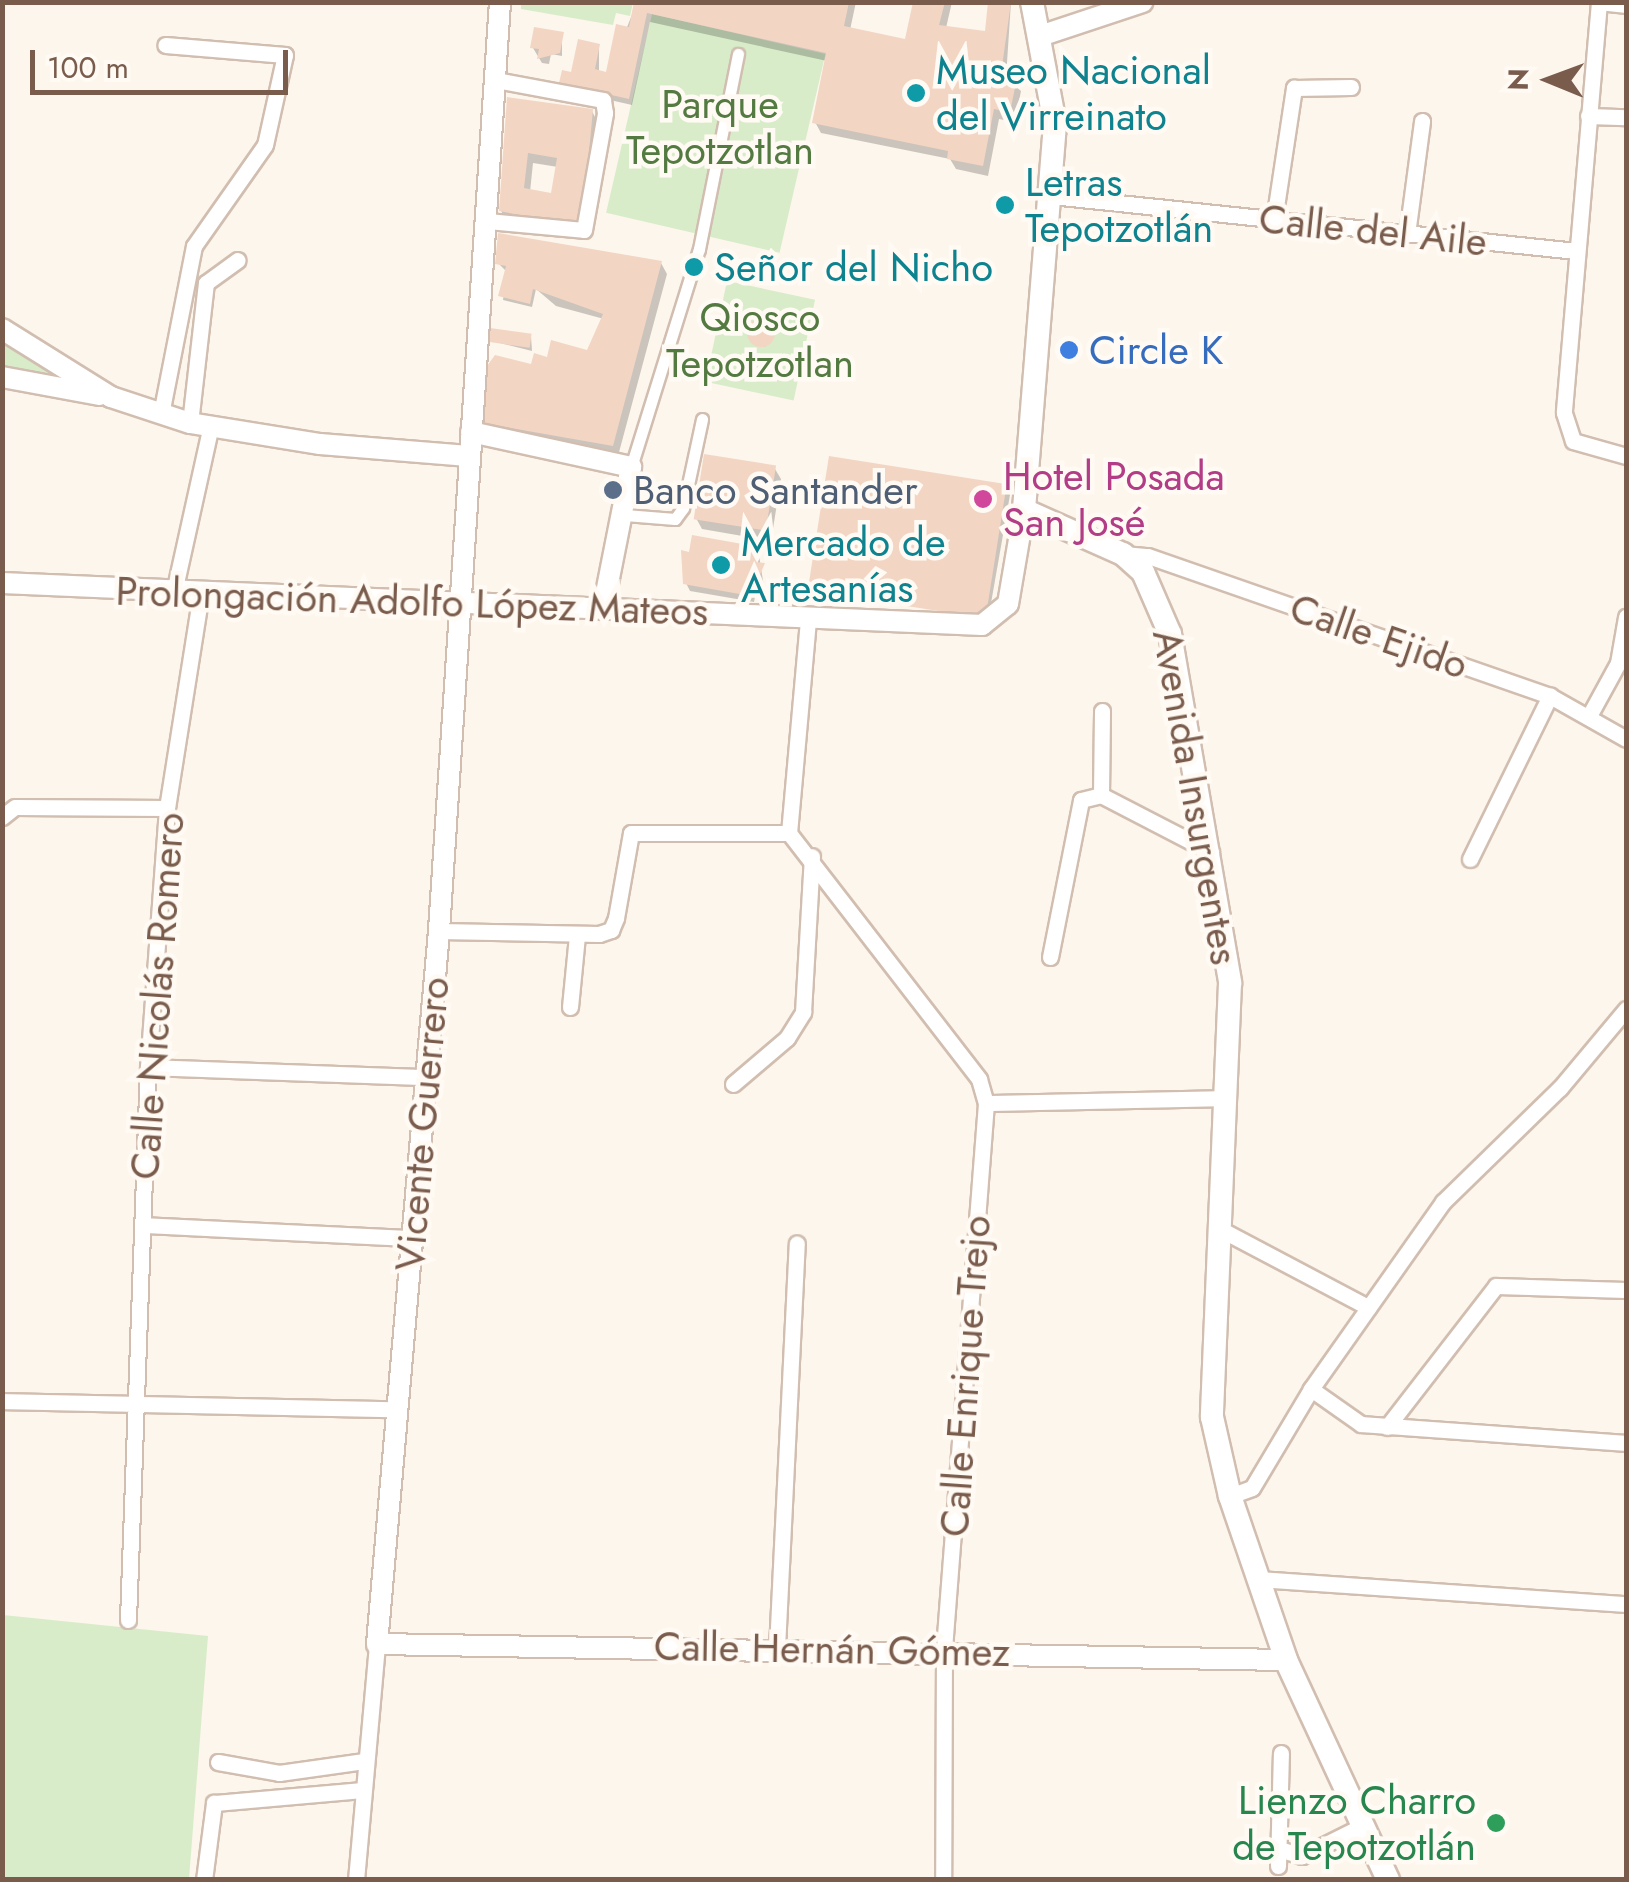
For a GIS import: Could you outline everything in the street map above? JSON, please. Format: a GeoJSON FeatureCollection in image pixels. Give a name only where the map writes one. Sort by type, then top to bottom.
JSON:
{"type":"FeatureCollection","features":[{"type":"Feature","properties":{"kind":"main road"},"geometry":{"type":"LineString","coordinates":[[1024,510],[1055,124],[1032,2]]}},
{"type":"Feature","properties":{"kind":"main road","name":"Avenida Insurgentes"},"geometry":{"type":"LineString","coordinates":[[1024,510],[1123,554],[1143,572],[1170,634],[1211,852],[1230,983],[1222,1098],[1212,1416],[1230,1496],[1286,1660],[1360,1827],[1388,1880]]}},
{"type":"Feature","properties":{"kind":"street","name":"Vicente Guerrero"},"geometry":{"type":"LineString","coordinates":[[378,1644],[439,931],[500,2]]}},
{"type":"Feature","properties":{"kind":"street"},"geometry":{"type":"LineString","coordinates":[[1040,36],[1142,2]]}},
{"type":"Feature","properties":{"kind":"street"},"geometry":{"type":"LineString","coordinates":[[1626,5],[1599,2],[1576,251],[1566,429],[1573,441],[1626,456]]}},
{"type":"Feature","properties":{"kind":"street"},"geometry":{"type":"LineString","coordinates":[[161,414],[194,246],[265,146],[285,55],[165,44]]}},
{"type":"Feature","properties":{"kind":"street"},"geometry":{"type":"LineString","coordinates":[[603,609],[625,515],[631,467],[699,249],[738,54]]}},
{"type":"Feature","properties":{"kind":"street"},"geometry":{"type":"LineString","coordinates":[[487,221],[584,230],[602,100],[496,80]]}},
{"type":"Feature","properties":{"kind":"street"},"geometry":{"type":"LineString","coordinates":[[1274,220],[1294,88],[1351,87]]}},
{"type":"Feature","properties":{"kind":"street"},"geometry":{"type":"LineString","coordinates":[[1588,116],[1626,117]]}},
{"type":"Feature","properties":{"kind":"street"},"geometry":{"type":"LineString","coordinates":[[1407,234],[1422,122]]}},
{"type":"Feature","properties":{"kind":"street","name":"Calle del Aile"},"geometry":{"type":"LineString","coordinates":[[1052,196],[1576,251]]}},
{"type":"Feature","properties":{"kind":"street"},"geometry":{"type":"LineString","coordinates":[[174,592],[200,426],[206,283],[238,260]]}},
{"type":"Feature","properties":{"kind":"street"},"geometry":{"type":"LineString","coordinates":[[2,329],[111,397]]}},
{"type":"Feature","properties":{"kind":"street"},"geometry":{"type":"LineString","coordinates":[[2,377],[111,397],[200,426],[470,456]]}},
{"type":"Feature","properties":{"kind":"street"},"geometry":{"type":"LineString","coordinates":[[625,515],[675,519],[684,508],[702,419]]}},
{"type":"Feature","properties":{"kind":"street"},"geometry":{"type":"LineString","coordinates":[[471,432],[631,467]]}},
{"type":"Feature","properties":{"kind":"street","name":"Prolongación Adolfo López Mateos"},"geometry":{"type":"LineString","coordinates":[[3,584],[982,625],[999,616],[1008,604],[1024,510]]}},
{"type":"Feature","properties":{"kind":"street","name":"Calle Ejido"},"geometry":{"type":"LineString","coordinates":[[1123,554],[1148,556],[1550,696],[1626,739]]}},
{"type":"Feature","properties":{"kind":"street","name":"Calle Nicolás Romero"},"geometry":{"type":"LineString","coordinates":[[128,1620],[148,1067],[167,808],[200,594]]}},
{"type":"Feature","properties":{"kind":"street"},"geometry":{"type":"LineString","coordinates":[[1589,716],[1618,663],[1626,616]]}},
{"type":"Feature","properties":{"kind":"street"},"geometry":{"type":"LineString","coordinates":[[789,834],[808,620]]}},
{"type":"Feature","properties":{"kind":"street"},"geometry":{"type":"LineString","coordinates":[[1470,858],[1550,696]]}},
{"type":"Feature","properties":{"kind":"street"},"geometry":{"type":"LineString","coordinates":[[1100,795],[1102,712]]}},
{"type":"Feature","properties":{"kind":"street"},"geometry":{"type":"LineString","coordinates":[[1100,795],[1211,852]]}},
{"type":"Feature","properties":{"kind":"street"},"geometry":{"type":"LineString","coordinates":[[1050,957],[1076,807],[1100,795]]}},
{"type":"Feature","properties":{"kind":"street"},"geometry":{"type":"LineString","coordinates":[[2,817],[16,807],[167,808]]}},
{"type":"Feature","properties":{"kind":"street"},"geometry":{"type":"LineString","coordinates":[[439,931],[578,935],[611,930],[630,833],[789,834],[812,856],[979,1079],[986,1103],[1222,1098]]}},
{"type":"Feature","properties":{"kind":"street"},"geometry":{"type":"LineString","coordinates":[[733,1084],[786,1038],[803,1012],[812,856]]}},
{"type":"Feature","properties":{"kind":"street"},"geometry":{"type":"LineString","coordinates":[[570,1007],[578,935]]}},
{"type":"Feature","properties":{"kind":"street"},"geometry":{"type":"LineString","coordinates":[[1230,1496],[1252,1488],[1311,1389],[1443,1202],[1560,1088],[1626,1009]]}},
{"type":"Feature","properties":{"kind":"street"},"geometry":{"type":"LineString","coordinates":[[148,1067],[427,1077]]}},
{"type":"Feature","properties":{"kind":"street","name":"Calle Enrique Trejo"},"geometry":{"type":"LineString","coordinates":[[943,1880],[944,1649],[986,1103]]}},
{"type":"Feature","properties":{"kind":"street"},"geometry":{"type":"LineString","coordinates":[[143,1225],[412,1238]]}},
{"type":"Feature","properties":{"kind":"street"},"geometry":{"type":"LineString","coordinates":[[1218,1228],[1368,1307]]}},
{"type":"Feature","properties":{"kind":"street"},"geometry":{"type":"LineString","coordinates":[[777,1648],[797,1243]]}},
{"type":"Feature","properties":{"kind":"street"},"geometry":{"type":"LineString","coordinates":[[1386,1427],[1496,1286],[1626,1290]]}},
{"type":"Feature","properties":{"kind":"street"},"geometry":{"type":"LineString","coordinates":[[1311,1389],[1360,1424],[1626,1442]]}},
{"type":"Feature","properties":{"kind":"street"},"geometry":{"type":"LineString","coordinates":[[2,1401],[396,1408]]}},
{"type":"Feature","properties":{"kind":"street"},"geometry":{"type":"LineString","coordinates":[[1258,1579],[1626,1604]]}},
{"type":"Feature","properties":{"kind":"street"},"geometry":{"type":"LineString","coordinates":[[356,1880],[364,1761],[378,1644]]}},
{"type":"Feature","properties":{"kind":"street","name":"Calle Hernán Gómez"},"geometry":{"type":"LineString","coordinates":[[378,1644],[944,1649],[1286,1660]]}},
{"type":"Feature","properties":{"kind":"street"},"geometry":{"type":"LineString","coordinates":[[1282,1752],[1278,1858],[1302,1856],[1360,1827]]}},
{"type":"Feature","properties":{"kind":"street"},"geometry":{"type":"LineString","coordinates":[[218,1762],[279,1773],[364,1761]]}},
{"type":"Feature","properties":{"kind":"street"},"geometry":{"type":"LineString","coordinates":[[204,1880],[214,1803],[363,1790]]}},
{"type":"Feature","properties":{"kind":"green space"},"geometry":{"type":"Polygon","coordinates":[[[521,2],[633,3],[630,16],[616,13],[613,25],[521,9],[521,2]]]}},
{"type":"Feature","properties":{"kind":"green space","name":"Parque Tepotzotlan"},"geometry":{"type":"Polygon","coordinates":[[[652,14],[825,54],[780,253],[606,213],[652,14]]]}},
{"type":"Feature","properties":{"kind":"green space","name":"Qiosco Tepotzotlan"},"geometry":{"type":"Polygon","coordinates":[[[727,281],[815,300],[794,400],[706,382],[727,281]]]}},
{"type":"Feature","properties":{"kind":"green space"},"geometry":{"type":"Polygon","coordinates":[[[3,341],[78,388],[3,373],[3,341]]]}},
{"type":"Feature","properties":{"kind":"green space"},"geometry":{"type":"Polygon","coordinates":[[[3,1615],[208,1636],[189,1879],[3,1879],[3,1615]]]}},
{"type":"Feature","properties":{"kind":"building","name":"Museo Nacional del Virreinato"},"geometry":{"type":"Polygon","coordinates":[[[634,2],[849,2],[844,26],[905,39],[913,2],[945,2],[939,25],[985,31],[988,2],[1011,2],[1001,74],[1017,78],[1010,112],[994,109],[983,166],[947,159],[948,151],[812,123],[826,53],[647,13],[629,99],[559,83],[562,70],[571,72],[578,39],[600,44],[595,69],[606,72],[616,24],[629,27],[634,2]]]}},
{"type":"Feature","properties":{"kind":"building"},"geometry":{"type":"Polygon","coordinates":[[[534,27],[564,32],[560,53],[537,59],[539,49],[530,48],[534,27]]]}},
{"type":"Feature","properties":{"kind":"building"},"geometry":{"type":"Polygon","coordinates":[[[507,97],[593,109],[582,227],[499,211],[507,97]],[[528,153],[524,188],[551,193],[557,158],[528,153]]]}},
{"type":"Feature","properties":{"kind":"building"},"geometry":{"type":"Polygon","coordinates":[[[498,233],[662,261],[613,446],[483,423],[487,366],[495,355],[531,364],[534,353],[547,357],[551,340],[587,350],[603,314],[533,289],[530,304],[498,296],[506,266],[495,264],[498,233]]]}},
{"type":"Feature","properties":{"kind":"building"},"geometry":{"type":"Polygon","coordinates":[[[761,319],[771,323],[775,333],[771,343],[761,347],[751,343],[747,333],[751,323],[761,319]]]}},
{"type":"Feature","properties":{"kind":"building"},"geometry":{"type":"Polygon","coordinates":[[[490,328],[532,334],[530,348],[488,342],[490,328]]]}},
{"type":"Feature","properties":{"kind":"building"},"geometry":{"type":"Polygon","coordinates":[[[704,454],[776,465],[766,531],[694,519],[704,454]]]}},
{"type":"Feature","properties":{"kind":"building"},"geometry":{"type":"Polygon","coordinates":[[[829,456],[1007,484],[986,618],[808,590],[829,456]]]}},
{"type":"Feature","properties":{"kind":"building","name":"Mercado de Artesanías"},"geometry":{"type":"Polygon","coordinates":[[[692,535],[759,547],[757,562],[765,563],[751,596],[683,584],[681,550],[689,552],[692,535]]]}},
{"type":"Feature","properties":{"kind":"place","name":"Museo Nacional del Virreinato"},"geometry":{"type":"Point","coordinates":[916,93]}},
{"type":"Feature","properties":{"kind":"place","name":"Letras Tepotzotlán"},"geometry":{"type":"Point","coordinates":[1005,205]}},
{"type":"Feature","properties":{"kind":"place","name":"Señor del Nicho"},"geometry":{"type":"Point","coordinates":[694,267]}},
{"type":"Feature","properties":{"kind":"place","name":"Circle K"},"geometry":{"type":"Point","coordinates":[1069,350]}},
{"type":"Feature","properties":{"kind":"place","name":"Banco Santander"},"geometry":{"type":"Point","coordinates":[613,490]}},
{"type":"Feature","properties":{"kind":"place","name":"Hotel Posada San José"},"geometry":{"type":"Point","coordinates":[983,499]}},
{"type":"Feature","properties":{"kind":"place","name":"Mercado de Artesanías"},"geometry":{"type":"Point","coordinates":[721,565]}},
{"type":"Feature","properties":{"kind":"place","name":"Lienzo Charro de Tepotzotlán"},"geometry":{"type":"Point","coordinates":[1496,1823]}}]}
